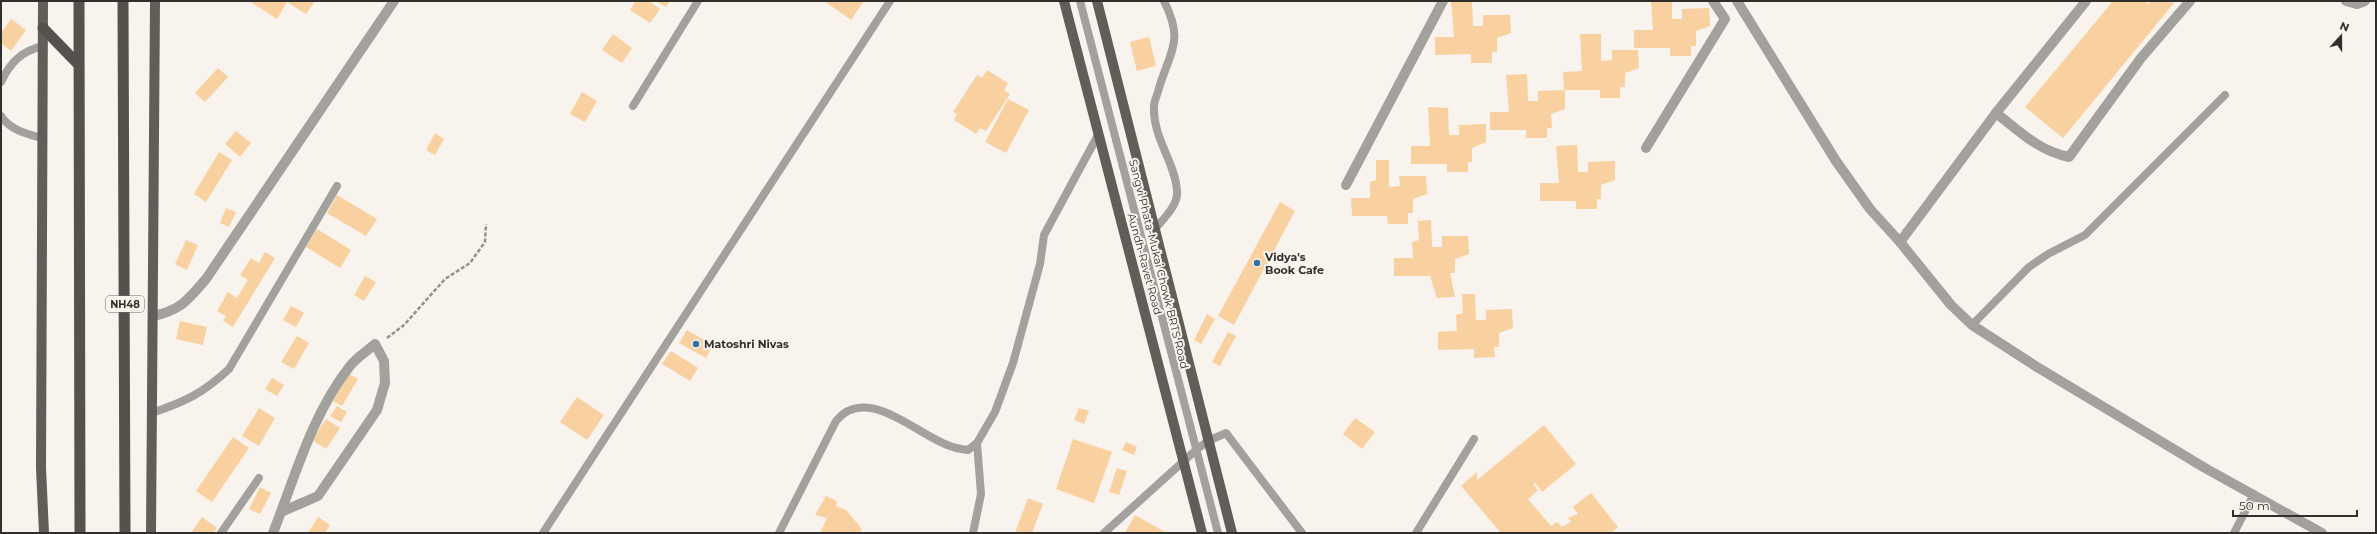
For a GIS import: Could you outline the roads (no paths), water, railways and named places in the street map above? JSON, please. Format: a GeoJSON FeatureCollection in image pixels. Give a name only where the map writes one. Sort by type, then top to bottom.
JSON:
{"type":"FeatureCollection","features":[{"type":"Feature","properties":{"kind":"highway"},"geometry":{"type":"LineString","coordinates":[[79,1],[80,533]]}},
{"type":"Feature","properties":{"kind":"highway","name":"NH48"},"geometry":{"type":"LineString","coordinates":[[123,1],[125,533]]}},
{"type":"Feature","properties":{"kind":"highway"},"geometry":{"type":"LineString","coordinates":[[43,28],[78,64]]}},
{"type":"Feature","properties":{"kind":"main road"},"geometry":{"type":"LineString","coordinates":[[43,1],[41,468],[44,533]]}},
{"type":"Feature","properties":{"kind":"main road"},"geometry":{"type":"LineString","coordinates":[[151,533],[155,1]]}},
{"type":"Feature","properties":{"kind":"main road","name":"Aundh-Ravet Road"},"geometry":{"type":"LineString","coordinates":[[1064,1],[1202,533]]}},
{"type":"Feature","properties":{"kind":"main road","name":"Aundh-Ravet Road"},"geometry":{"type":"LineString","coordinates":[[1097,1],[1232,533]]}},
{"type":"Feature","properties":{"kind":"street"},"geometry":{"type":"LineString","coordinates":[[153,316],[169,313],[185,304],[206,279],[394,1]]}},
{"type":"Feature","properties":{"kind":"street"},"geometry":{"type":"LineString","coordinates":[[1346,185],[1443,1]]}},
{"type":"Feature","properties":{"kind":"street"},"geometry":{"type":"LineString","coordinates":[[1646,148],[1725,19],[1714,1]]}},
{"type":"Feature","properties":{"kind":"street"},"geometry":{"type":"LineString","coordinates":[[1737,1],[1836,161],[1870,209],[1900,242],[1951,305],[1972,325],[2037,367],[2205,468],[2322,533]]}},
{"type":"Feature","properties":{"kind":"street"},"geometry":{"type":"LineString","coordinates":[[1900,242],[1996,114],[2086,1]]}},
{"type":"Feature","properties":{"kind":"street"},"geometry":{"type":"LineString","coordinates":[[1996,114],[2038,146],[2052,153],[2068,157],[2141,58],[2190,1]]}},
{"type":"Feature","properties":{"kind":"street"},"geometry":{"type":"LineString","coordinates":[[2346,1],[2357,4],[2365,1]]}},
{"type":"Feature","properties":{"kind":"street"},"geometry":{"type":"LineString","coordinates":[[274,533],[282,512],[325,404],[350,365],[375,344],[384,360],[385,383],[377,410],[318,496],[282,512]]}},
{"type":"Feature","properties":{"kind":"lane"},"geometry":{"type":"LineString","coordinates":[[633,106],[698,1]]}},
{"type":"Feature","properties":{"kind":"lane"},"geometry":{"type":"LineString","coordinates":[[543,533],[890,1]]}},
{"type":"Feature","properties":{"kind":"lane","name":"Sangvi Phata-Mukai Chowk BRTS Road"},"geometry":{"type":"LineString","coordinates":[[1080,1],[1218,533]]}},
{"type":"Feature","properties":{"kind":"lane"},"geometry":{"type":"LineString","coordinates":[[1155,229],[1173,205],[1177,190],[1161,146],[1154,105],[1176,41],[1174,20],[1164,1]]}},
{"type":"Feature","properties":{"kind":"lane"},"geometry":{"type":"LineString","coordinates":[[1,82],[11,64],[20,55],[30,49],[43,46]]}},
{"type":"Feature","properties":{"kind":"lane"},"geometry":{"type":"LineString","coordinates":[[1972,325],[2029,267],[2048,254],[2085,235],[2225,95]]}},
{"type":"Feature","properties":{"kind":"lane"},"geometry":{"type":"LineString","coordinates":[[1,116],[6,122],[24,133],[42,138]]}},
{"type":"Feature","properties":{"kind":"lane"},"geometry":{"type":"LineString","coordinates":[[778,533],[836,421],[847,411],[864,407],[884,413],[905,422],[952,447],[968,450],[977,443],[995,412],[1013,363],[1040,264],[1044,235],[1098,135]]}},
{"type":"Feature","properties":{"kind":"lane"},"geometry":{"type":"LineString","coordinates":[[152,412],[186,401],[209,388],[229,369],[337,186]]}},
{"type":"Feature","properties":{"kind":"lane"},"geometry":{"type":"LineString","coordinates":[[1104,533],[1208,440],[1226,433],[1302,533]]}},
{"type":"Feature","properties":{"kind":"lane"},"geometry":{"type":"LineString","coordinates":[[1416,533],[1474,439]]}},
{"type":"Feature","properties":{"kind":"lane"},"geometry":{"type":"LineString","coordinates":[[973,533],[981,494],[977,443]]}},
{"type":"Feature","properties":{"kind":"lane"},"geometry":{"type":"LineString","coordinates":[[221,533],[259,478]]}},
{"type":"Feature","properties":{"kind":"lane"},"geometry":{"type":"LineString","coordinates":[[2234,533],[2254,494]]}},
{"type":"Feature","properties":{"kind":"place","name":"Vidya's Book Cafe"},"geometry":{"type":"Point","coordinates":[1257,263]}},
{"type":"Feature","properties":{"kind":"place","name":"Matoshri Nivas"},"geometry":{"type":"Point","coordinates":[696,344]}}]}
